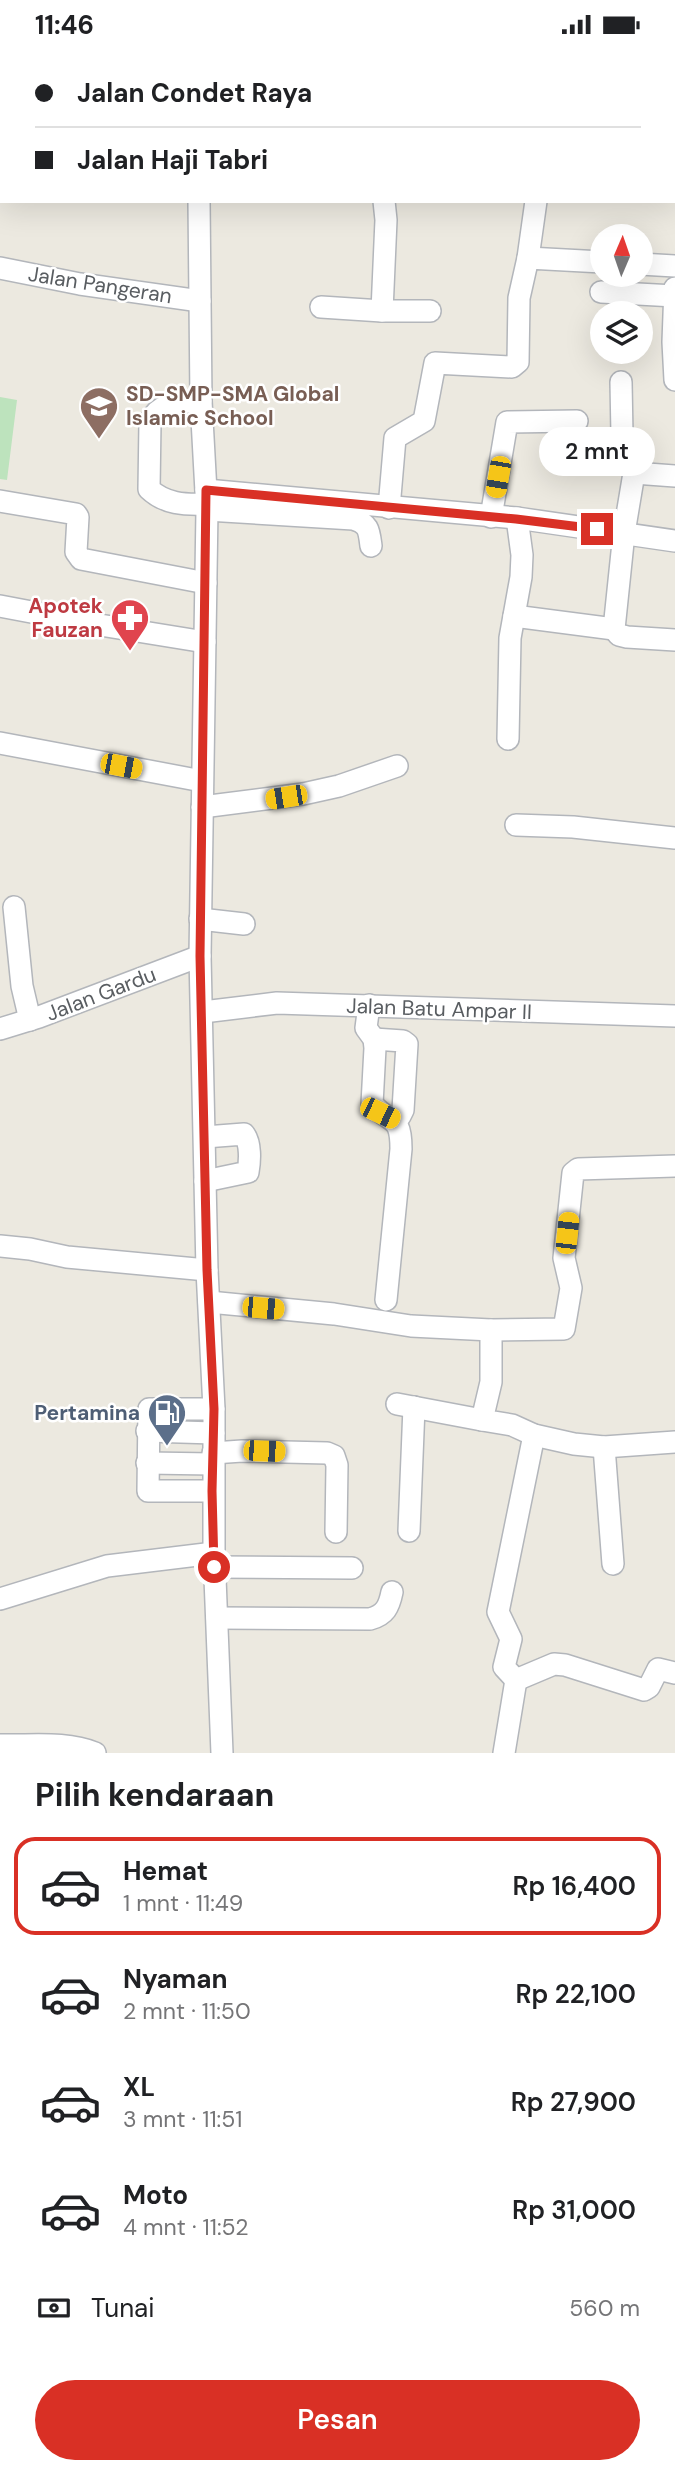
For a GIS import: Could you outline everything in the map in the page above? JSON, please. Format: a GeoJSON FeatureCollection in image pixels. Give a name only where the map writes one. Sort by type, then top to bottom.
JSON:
{"type":"FeatureCollection","features":[{"type":"Feature","properties":{"kind":"street"},"geometry":{"type":"LineString","coordinates":[[199,203],[201,401],[206,501],[200,956],[207,1270],[214,1409],[212,1491],[222,1753]]}},
{"type":"Feature","properties":{"kind":"street"},"geometry":{"type":"LineString","coordinates":[[382,311],[386,220],[384,203]]}},
{"type":"Feature","properties":{"kind":"street"},"geometry":{"type":"LineString","coordinates":[[389,508],[395,438],[424,421],[435,363],[512,367],[518,362],[519,298],[536,203]]}},
{"type":"Feature","properties":{"kind":"street"},"geometry":{"type":"LineString","coordinates":[[528,258],[590,261]]}},
{"type":"Feature","properties":{"kind":"street"},"geometry":{"type":"LineString","coordinates":[[653,265],[675,266]]}},
{"type":"Feature","properties":{"kind":"street","name":"Jalan Pangeran"},"geometry":{"type":"LineString","coordinates":[[0,268],[200,302]]}},
{"type":"Feature","properties":{"kind":"street"},"geometry":{"type":"LineString","coordinates":[[675,288],[675,380]]}},
{"type":"Feature","properties":{"kind":"street"},"geometry":{"type":"LineString","coordinates":[[601,292],[675,296]]}},
{"type":"Feature","properties":{"kind":"street"},"geometry":{"type":"LineString","coordinates":[[321,307],[430,311]]}},
{"type":"Feature","properties":{"kind":"street"},"geometry":{"type":"LineString","coordinates":[[614,629],[624,533],[634,473],[626,456],[622,435],[621,382]]}},
{"type":"Feature","properties":{"kind":"street"},"geometry":{"type":"LineString","coordinates":[[201,401],[163,406],[154,412],[150,422],[149,489],[161,500],[188,505],[206,501],[389,508],[516,519],[675,541]]}},
{"type":"Feature","properties":{"kind":"street"},"geometry":{"type":"LineString","coordinates":[[491,517],[507,422],[577,421]]}},
{"type":"Feature","properties":{"kind":"street"},"geometry":{"type":"LineString","coordinates":[[634,473],[675,476]]}},
{"type":"Feature","properties":{"kind":"street"},"geometry":{"type":"LineString","coordinates":[[0,501],[77,515],[78,558],[205,583]]}},
{"type":"Feature","properties":{"kind":"street"},"geometry":{"type":"LineString","coordinates":[[206,501],[353,519],[364,522],[369,528],[371,546]]}},
{"type":"Feature","properties":{"kind":"street"},"geometry":{"type":"LineString","coordinates":[[508,739],[510,638],[522,555],[516,519]]}},
{"type":"Feature","properties":{"kind":"street"},"geometry":{"type":"LineString","coordinates":[[0,606],[205,642]]}},
{"type":"Feature","properties":{"kind":"street"},"geometry":{"type":"LineString","coordinates":[[514,616],[614,629],[619,635],[627,637],[675,640]]}},
{"type":"Feature","properties":{"kind":"street"},"geometry":{"type":"LineString","coordinates":[[0,743],[202,781]]}},
{"type":"Feature","properties":{"kind":"street"},"geometry":{"type":"LineString","coordinates":[[202,807],[303,794],[339,786],[397,766]]}},
{"type":"Feature","properties":{"kind":"street"},"geometry":{"type":"LineString","coordinates":[[516,825],[573,827],[675,838]]}},
{"type":"Feature","properties":{"kind":"street"},"geometry":{"type":"LineString","coordinates":[[14,907],[22,986],[30,1020]]}},
{"type":"Feature","properties":{"kind":"street"},"geometry":{"type":"LineString","coordinates":[[200,919],[244,923]]}},
{"type":"Feature","properties":{"kind":"street","name":"Jalan Gardu"},"geometry":{"type":"LineString","coordinates":[[0,1029],[200,956]]}},
{"type":"Feature","properties":{"kind":"street","name":"Jalan Batu Ampar II"},"geometry":{"type":"LineString","coordinates":[[203,1012],[277,1003],[675,1016]]}},
{"type":"Feature","properties":{"kind":"street"},"geometry":{"type":"LineString","coordinates":[[369,1005],[366,1028],[374,1039],[372,1104],[380,1113],[394,1120],[401,1130],[386,1300]]}},
{"type":"Feature","properties":{"kind":"street"},"geometry":{"type":"LineString","coordinates":[[374,1039],[403,1041],[407,1044],[403,1110],[394,1120]]}},
{"type":"Feature","properties":{"kind":"street"},"geometry":{"type":"LineString","coordinates":[[205,1137],[244,1134],[247,1137],[249,1159],[249,1170],[246,1173],[205,1181]]}},
{"type":"Feature","properties":{"kind":"street"},"geometry":{"type":"LineString","coordinates":[[209,1302],[334,1314],[411,1326],[491,1330],[564,1329],[571,1288],[564,1258],[573,1173],[578,1169],[675,1166]]}},
{"type":"Feature","properties":{"kind":"street"},"geometry":{"type":"LineString","coordinates":[[0,1246],[30,1248],[67,1257],[207,1270]]}},
{"type":"Feature","properties":{"kind":"street"},"geometry":{"type":"LineString","coordinates":[[482,1420],[491,1382],[491,1330]]}},
{"type":"Feature","properties":{"kind":"street"},"geometry":{"type":"LineString","coordinates":[[409,1531],[406,1406],[512,1425],[534,1434],[574,1444],[604,1447],[675,1441]]}},
{"type":"Feature","properties":{"kind":"street"},"geometry":{"type":"LineString","coordinates":[[212,1491],[148,1491],[147,1431],[149,1409],[214,1409]]}},
{"type":"Feature","properties":{"kind":"street"},"geometry":{"type":"LineString","coordinates":[[147,1431],[213,1450]]}},
{"type":"Feature","properties":{"kind":"street"},"geometry":{"type":"LineString","coordinates":[[516,1680],[505,1670],[512,1639],[498,1612],[534,1434]]}},
{"type":"Feature","properties":{"kind":"street"},"geometry":{"type":"LineString","coordinates":[[604,1447],[613,1564]]}},
{"type":"Feature","properties":{"kind":"street"},"geometry":{"type":"LineString","coordinates":[[147,1463],[213,1450],[327,1453],[334,1456],[337,1465],[336,1532]]}},
{"type":"Feature","properties":{"kind":"street"},"geometry":{"type":"LineString","coordinates":[[0,1599],[107,1566],[214,1560],[352,1568]]}},
{"type":"Feature","properties":{"kind":"street"},"geometry":{"type":"LineString","coordinates":[[217,1618],[370,1619],[387,1610],[392,1592]]}},
{"type":"Feature","properties":{"kind":"street"},"geometry":{"type":"LineString","coordinates":[[516,1680],[554,1664],[644,1690],[649,1687],[658,1669],[675,1673]]}},
{"type":"Feature","properties":{"kind":"street"},"geometry":{"type":"LineString","coordinates":[[504,1753],[516,1680]]}},
{"type":"Feature","properties":{"kind":"street"},"geometry":{"type":"LineString","coordinates":[[0,1745],[57,1746],[85,1749],[95,1753]]}},
{"type":"Feature","properties":{"kind":"green space"},"geometry":{"type":"Polygon","coordinates":[[[0,397],[17,400],[7,480],[0,479],[0,397]]]}},
{"type":"Feature","properties":{"kind":"place","name":"SD-SMP-SMA Global Islamic School"},"geometry":{"type":"Point","coordinates":[99,440]}},
{"type":"Feature","properties":{"kind":"place","name":"Apotek Fauzan"},"geometry":{"type":"Point","coordinates":[130,652]}},
{"type":"Feature","properties":{"kind":"place","name":"Pertamina"},"geometry":{"type":"Point","coordinates":[167,1447]}},
{"type":"Feature","properties":{"kind":"route"},"geometry":{"type":"LineString","coordinates":[[214,1567],[214,1409],[207,1270],[200,956],[206,490],[597,529]]}}]}
